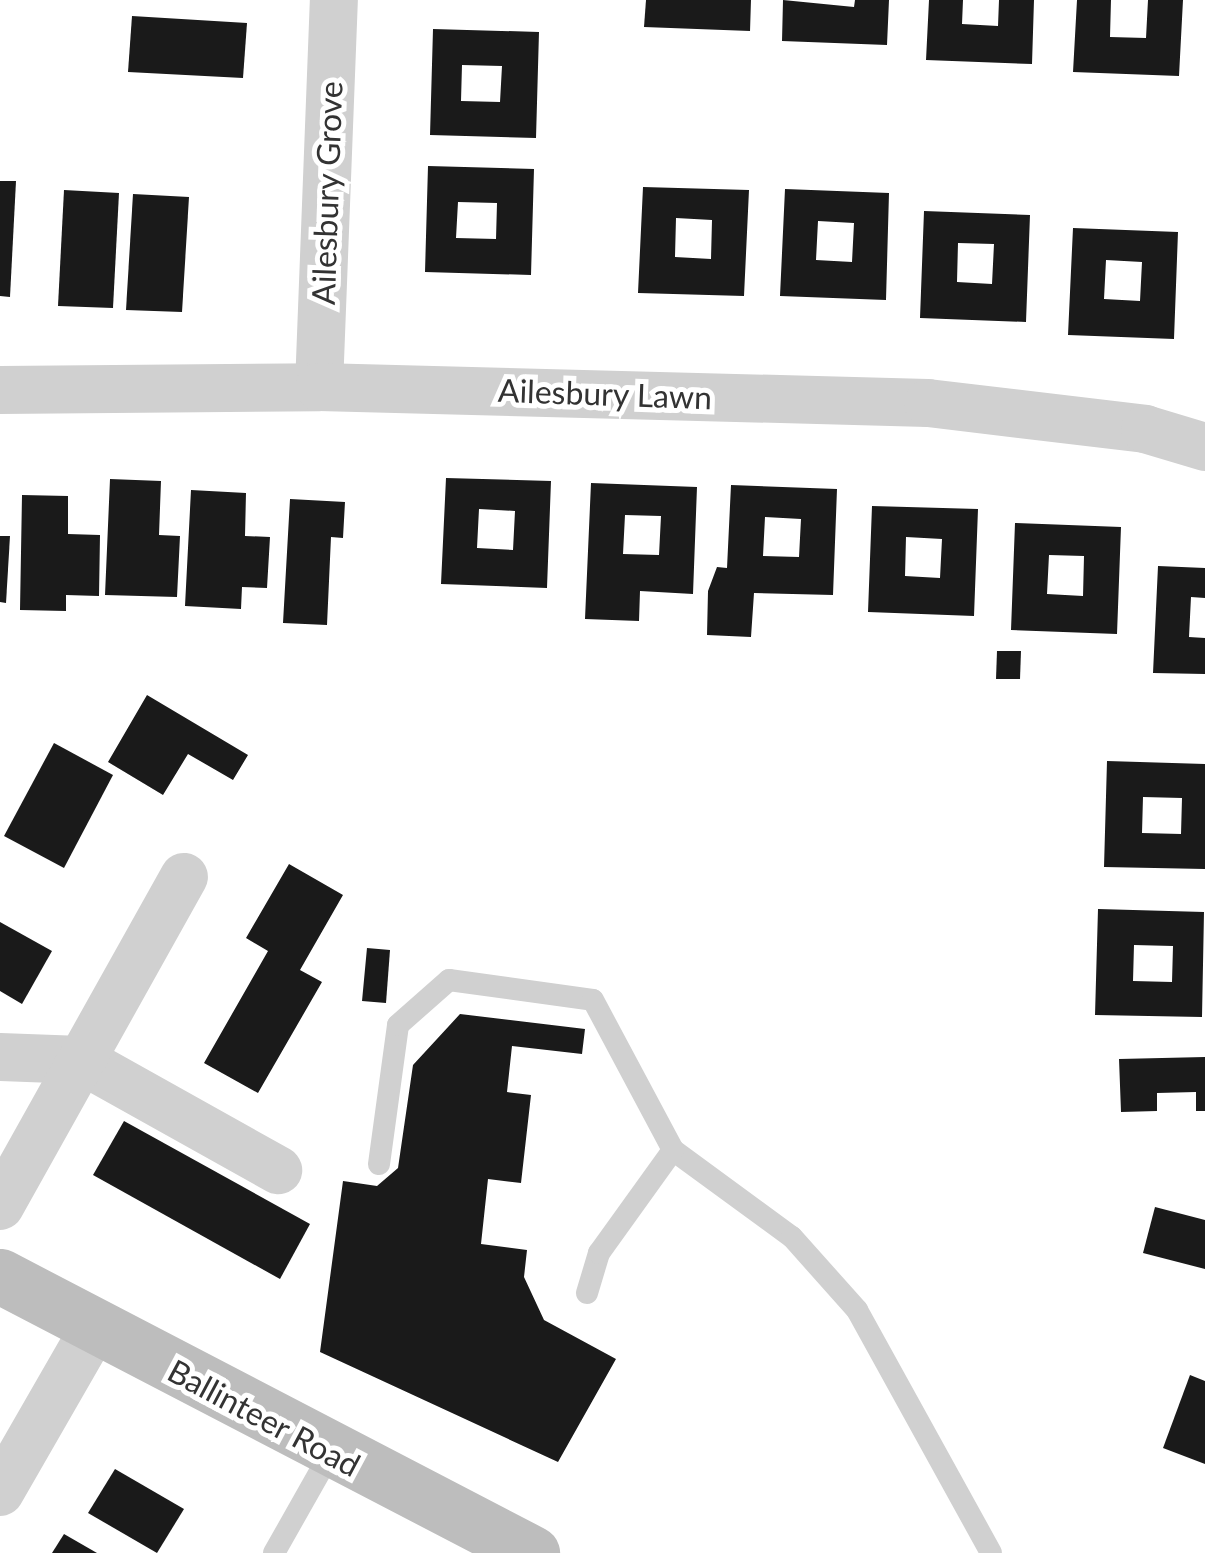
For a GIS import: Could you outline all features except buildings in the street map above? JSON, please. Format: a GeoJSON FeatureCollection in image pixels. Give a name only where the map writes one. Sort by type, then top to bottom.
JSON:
{"type":"FeatureCollection","features":[{"type":"Feature","properties":{"kind":"street","name":"Ailesbury Grove"},"geometry":{"type":"LineString","coordinates":[[319,386],[334,0]]}},
{"type":"Feature","properties":{"kind":"street","name":"Ailesbury Lawn"},"geometry":{"type":"LineString","coordinates":[[0,390],[319,386],[928,403],[1146,429],[1205,447]]}},
{"type":"Feature","properties":{"kind":"street"},"geometry":{"type":"LineString","coordinates":[[0,1206],[184,877]]}},
{"type":"Feature","properties":{"kind":"street"},"geometry":{"type":"LineString","coordinates":[[0,1057],[81,1060],[278,1170]]}},
{"type":"Feature","properties":{"kind":"street","name":"Ballinteer Road"},"geometry":{"type":"LineString","coordinates":[[0,1276],[330,1454],[532,1553]]}},
{"type":"Feature","properties":{"kind":"street"},"geometry":{"type":"LineString","coordinates":[[0,1492],[95,1327]]}},
{"type":"Feature","properties":{"kind":"lane"},"geometry":{"type":"LineString","coordinates":[[379,1164],[398,1025],[449,980],[593,1000],[674,1150],[792,1237],[857,1310],[991,1553]]}},
{"type":"Feature","properties":{"kind":"lane"},"geometry":{"type":"LineString","coordinates":[[587,1294],[599,1254],[674,1150]]}},
{"type":"Feature","properties":{"kind":"lane"},"geometry":{"type":"LineString","coordinates":[[274,1553],[330,1454]]}}]}
